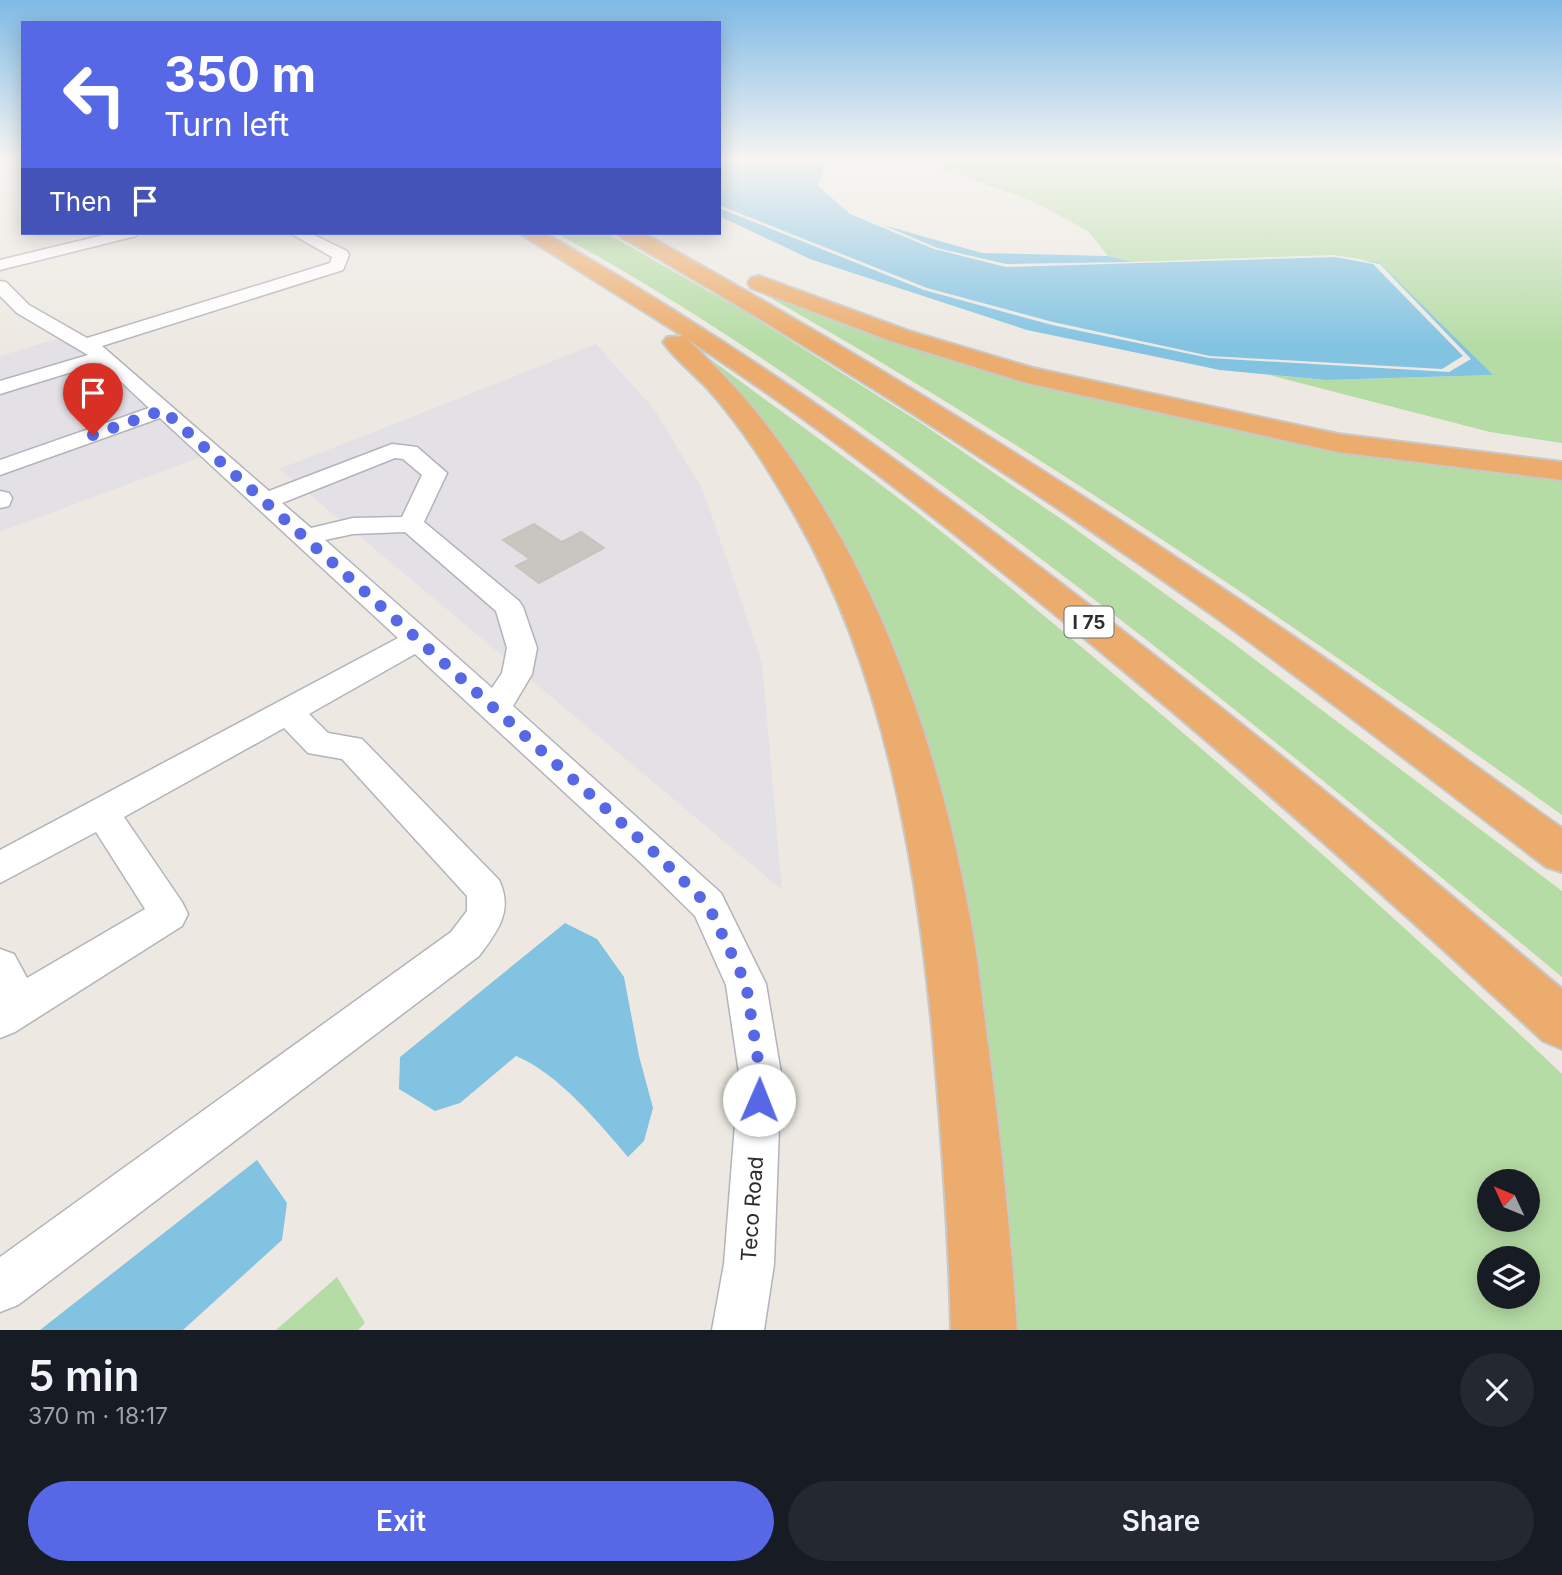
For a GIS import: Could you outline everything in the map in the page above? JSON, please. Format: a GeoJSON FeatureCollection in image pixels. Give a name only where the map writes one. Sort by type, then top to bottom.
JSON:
{"type":"FeatureCollection","features":[{"type":"Feature","properties":{"kind":"highway","name":"I 75"},"geometry":{"type":"LineString","coordinates":[[533,235],[584,264],[767,381],[895,472],[1111,638],[1438,912],[1562,1023]]}},
{"type":"Feature","properties":{"kind":"highway"},"geometry":{"type":"LineString","coordinates":[[632,235],[840,354],[993,451],[1231,612],[1562,853]]}},
{"type":"Feature","properties":{"kind":"highway"},"geometry":{"type":"LineString","coordinates":[[655,235],[799,300],[900,336],[1027,375],[1338,443],[1562,471]]}},
{"type":"Feature","properties":{"kind":"highway"},"geometry":{"type":"LineString","coordinates":[[584,264],[709,372],[774,453],[835,555],[884,675],[930,837],[948,931],[981,1230],[984,1330]]}},
{"type":"Feature","properties":{"kind":"street"},"geometry":{"type":"LineString","coordinates":[[0,265],[122,235]]}},
{"type":"Feature","properties":{"kind":"street"},"geometry":{"type":"LineString","coordinates":[[0,388],[95,350],[337,266],[341,255],[302,235]]}},
{"type":"Feature","properties":{"kind":"street","name":"Teco Road"},"geometry":{"type":"LineString","coordinates":[[5,297],[95,350],[655,853],[708,905],[746,984],[760,1073],[749,1264],[738,1330]]}},
{"type":"Feature","properties":{"kind":"street"},"geometry":{"type":"LineString","coordinates":[[0,468],[163,410]]}},
{"type":"Feature","properties":{"kind":"street"},"geometry":{"type":"LineString","coordinates":[[264,501],[392,451],[409,452],[435,473],[411,524]]}},
{"type":"Feature","properties":{"kind":"street"},"geometry":{"type":"LineString","coordinates":[[304,537],[353,526],[411,524],[509,607],[522,649],[517,674],[495,709]]}},
{"type":"Feature","properties":{"kind":"street"},"geometry":{"type":"LineString","coordinates":[[0,868],[418,639]]}},
{"type":"Feature","properties":{"kind":"street"},"geometry":{"type":"LineString","coordinates":[[0,1287],[465,944],[486,916],[486,891],[351,748],[319,744],[287,712]]}},
{"type":"Feature","properties":{"kind":"street"},"geometry":{"type":"LineString","coordinates":[[0,967],[10,1012],[169,914],[102,812]]}},
{"type":"Feature","properties":{"kind":"shaded area"},"geometry":{"type":"Polygon","coordinates":[[[60,338],[95,359],[201,457],[0,532],[0,356],[60,338]]]}},
{"type":"Feature","properties":{"kind":"shaded area"},"geometry":{"type":"Polygon","coordinates":[[[596,344],[654,409],[703,490],[762,662],[782,890],[279,469],[596,344]]]}},
{"type":"Feature","properties":{"kind":"green space"},"geometry":{"type":"Polygon","coordinates":[[[1073,223],[1562,223],[1562,443],[1490,432],[1269,375],[1326,380],[1492,375],[1379,262],[1333,255],[1132,262],[1108,256],[1088,231],[1073,223]]]}},
{"type":"Feature","properties":{"kind":"green space"},"geometry":{"type":"Polygon","coordinates":[[[560,235],[610,235],[747,313],[924,425],[1067,523],[1233,643],[1562,891],[1562,977],[1193,676],[966,503],[766,361],[610,263],[560,235]]]}},
{"type":"Feature","properties":{"kind":"green space"},"geometry":{"type":"Polygon","coordinates":[[[753,288],[1022,377],[1562,475],[1562,815],[1265,608],[1063,475],[857,348],[753,288]]]}},
{"type":"Feature","properties":{"kind":"green space"},"geometry":{"type":"Polygon","coordinates":[[[706,356],[861,470],[1031,605],[1263,802],[1562,1074],[1562,1330],[1002,1330],[876,628],[700,357],[706,356]]]}},
{"type":"Feature","properties":{"kind":"green space"},"geometry":{"type":"Polygon","coordinates":[[[337,1277],[365,1323],[358,1330],[276,1330],[337,1277]]]}},
{"type":"Feature","properties":{"kind":"water"},"geometry":{"type":"Polygon","coordinates":[[[734,223],[757,223],[924,290],[1052,325],[1209,358],[1449,372],[1471,359],[1380,264],[1361,260],[1379,262],[1493,375],[1326,380],[1220,370],[1027,330],[810,259],[734,223]]]}},
{"type":"Feature","properties":{"kind":"water"},"geometry":{"type":"Polygon","coordinates":[[[764,223],[872,223],[934,249],[1006,267],[1335,257],[1373,264],[1463,356],[1442,369],[1210,356],[1053,322],[927,288],[764,223]]]}},
{"type":"Feature","properties":{"kind":"water"},"geometry":{"type":"Polygon","coordinates":[[[883,225],[982,253],[1108,256],[1132,262],[1006,264],[937,248],[883,225]]]}},
{"type":"Feature","properties":{"kind":"water"},"geometry":{"type":"Polygon","coordinates":[[[565,923],[597,939],[624,977],[639,1056],[653,1108],[644,1141],[628,1157],[591,1114],[562,1087],[547,1074],[516,1056],[460,1103],[435,1111],[399,1089],[400,1057],[565,923]]]}},
{"type":"Feature","properties":{"kind":"water"},"geometry":{"type":"Polygon","coordinates":[[[257,1160],[287,1203],[282,1240],[183,1330],[40,1330],[257,1160]]]}},
{"type":"Feature","properties":{"kind":"building"},"geometry":{"type":"Polygon","coordinates":[[[534,524],[562,542],[581,532],[604,548],[539,583],[516,566],[530,559],[503,540],[534,524]]]}},
{"type":"Feature","properties":{"kind":"route"},"geometry":{"type":"LineString","coordinates":[[93,435],[163,410],[655,853],[708,905],[746,984],[760,1073],[759,1100]]}}]}
